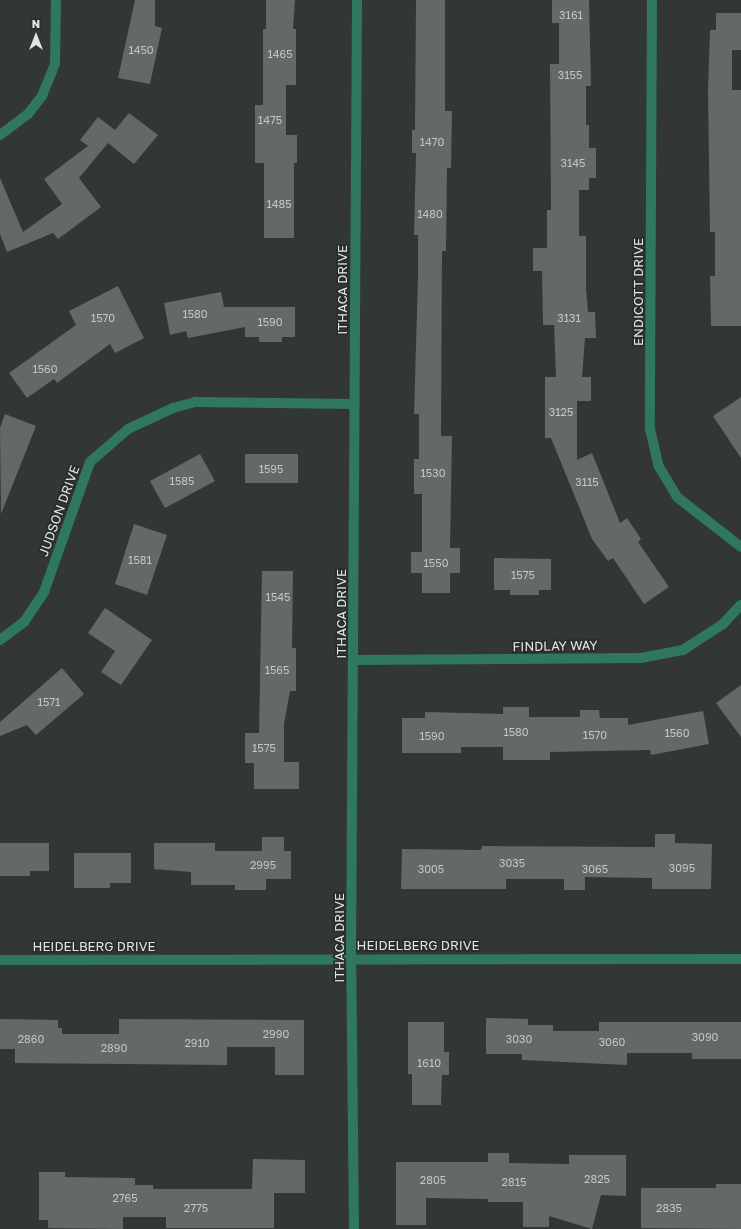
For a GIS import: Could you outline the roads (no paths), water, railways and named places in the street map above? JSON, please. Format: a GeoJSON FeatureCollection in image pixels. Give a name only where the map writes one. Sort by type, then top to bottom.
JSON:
{"type":"FeatureCollection","features":[{"type":"Feature","properties":{"kind":"street"},"geometry":{"type":"LineString","coordinates":[[0,136],[28,114],[42,96],[55,63],[56,0]]}},
{"type":"Feature","properties":{"kind":"street","name":"ITHACA DRIVE"},"geometry":{"type":"LineString","coordinates":[[354,1229],[351,959],[357,0]]}},
{"type":"Feature","properties":{"kind":"street","name":"ENDICOTT DRIVE"},"geometry":{"type":"LineString","coordinates":[[652,0],[650,429],[658,466],[677,497],[741,547]]}},
{"type":"Feature","properties":{"kind":"street","name":"JUDSON DRIVE"},"geometry":{"type":"LineString","coordinates":[[0,640],[24,622],[44,592],[90,462],[128,429],[173,408],[196,402],[354,404]]}},
{"type":"Feature","properties":{"kind":"street","name":"FINDLAY WAY"},"geometry":{"type":"LineString","coordinates":[[354,660],[640,658],[683,650],[723,624],[741,605]]}},
{"type":"Feature","properties":{"kind":"street","name":"HEIDELBERG DRIVE"},"geometry":{"type":"LineString","coordinates":[[0,960],[741,959]]}}]}
